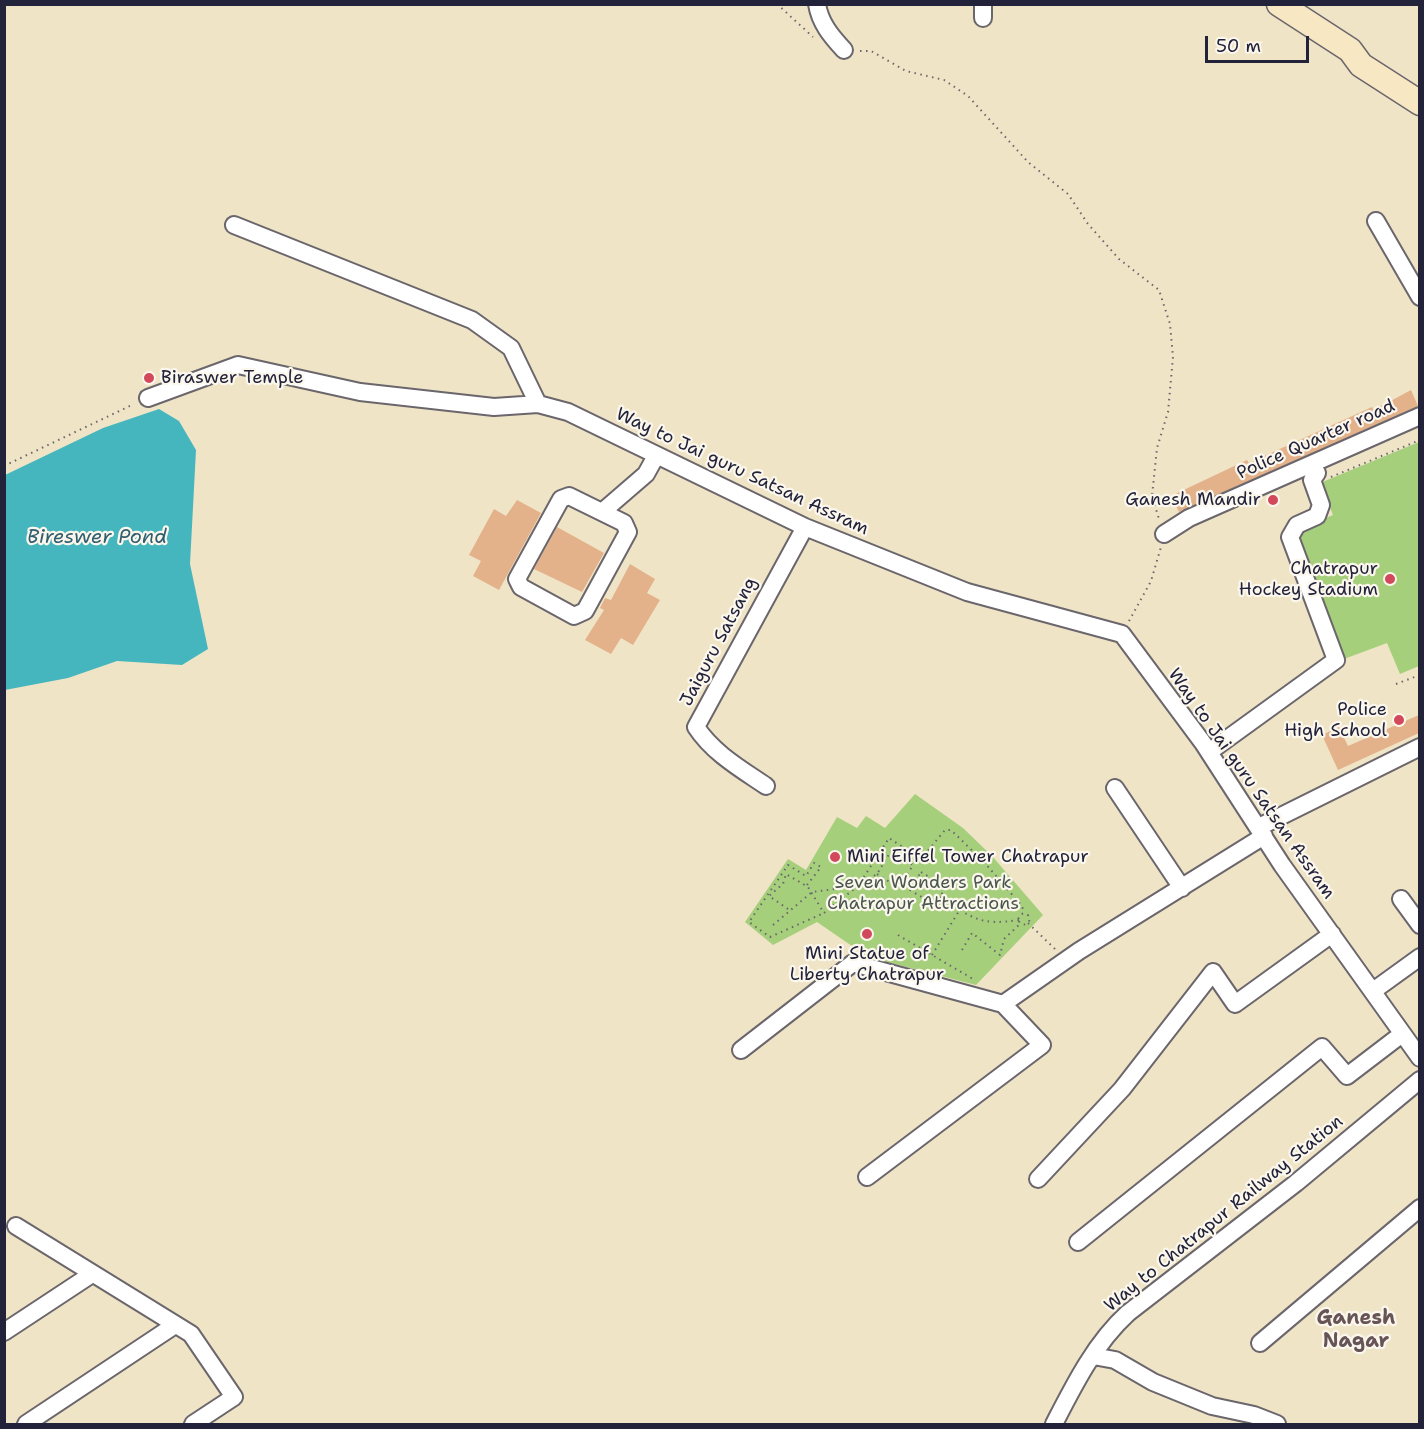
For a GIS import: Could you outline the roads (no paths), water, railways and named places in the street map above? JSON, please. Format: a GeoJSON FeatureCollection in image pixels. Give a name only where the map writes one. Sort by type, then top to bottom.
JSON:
{"type":"FeatureCollection","features":[{"type":"Feature","properties":{"kind":"street"},"geometry":{"type":"LineString","coordinates":[[817,4],[818,16],[844,50]]}},
{"type":"Feature","properties":{"kind":"street"},"geometry":{"type":"LineString","coordinates":[[1279,4],[1350,50],[1361,65],[1419,103]]}},
{"type":"Feature","properties":{"kind":"street"},"geometry":{"type":"LineString","coordinates":[[1376,221],[1418,289]]}},
{"type":"Feature","properties":{"kind":"street"},"geometry":{"type":"LineString","coordinates":[[234,225],[472,320],[511,348],[538,404]]}},
{"type":"Feature","properties":{"kind":"street","name":"Way to Jai guru Satsan Assram"},"geometry":{"type":"LineString","coordinates":[[148,398],[238,365],[360,392],[494,407],[538,404],[568,412],[805,527],[967,592],[1122,634],[1209,752],[1261,831],[1419,1058]]}},
{"type":"Feature","properties":{"kind":"street","name":"Police Quarter road"},"geometry":{"type":"LineString","coordinates":[[1164,534],[1189,518],[1419,416]]}},
{"type":"Feature","properties":{"kind":"street"},"geometry":{"type":"LineString","coordinates":[[602,512],[646,474],[656,456]]}},
{"type":"Feature","properties":{"kind":"street"},"geometry":{"type":"LineString","coordinates":[[1209,752],[1336,660],[1290,537],[1297,525],[1317,516],[1321,505],[1315,478]]}},
{"type":"Feature","properties":{"kind":"street"},"geometry":{"type":"LineString","coordinates":[[569,496],[602,512],[624,524],[628,532],[585,611],[574,616],[521,587],[517,579],[561,499],[569,496]]}},
{"type":"Feature","properties":{"kind":"street","name":"Jaiguru Satsang"},"geometry":{"type":"LineString","coordinates":[[766,786],[726,759],[703,738],[696,727],[805,527]]}},
{"type":"Feature","properties":{"kind":"street"},"geometry":{"type":"LineString","coordinates":[[1003,1004],[1065,961],[1182,888],[1261,831],[1419,747]]}},
{"type":"Feature","properties":{"kind":"street"},"geometry":{"type":"LineString","coordinates":[[1115,788],[1182,888]]}},
{"type":"Feature","properties":{"kind":"street"},"geometry":{"type":"LineString","coordinates":[[1401,899],[1419,925]]}},
{"type":"Feature","properties":{"kind":"street"},"geometry":{"type":"LineString","coordinates":[[1038,1179],[1122,1089],[1213,972],[1235,1004],[1332,934]]}},
{"type":"Feature","properties":{"kind":"street"},"geometry":{"type":"LineString","coordinates":[[1372,991],[1419,957]]}},
{"type":"Feature","properties":{"kind":"street"},"geometry":{"type":"LineString","coordinates":[[741,1050],[853,963],[1003,1004],[1042,1045],[867,1177]]}},
{"type":"Feature","properties":{"kind":"street"},"geometry":{"type":"LineString","coordinates":[[1078,1242],[1322,1047],[1347,1076],[1402,1034]]}},
{"type":"Feature","properties":{"kind":"street","name":"Way to Chatrapur Railway Station"},"geometry":{"type":"LineString","coordinates":[[1054,1425],[1067,1397],[1112,1327],[1128,1312],[1296,1183],[1419,1080]]}},
{"type":"Feature","properties":{"kind":"street"},"geometry":{"type":"LineString","coordinates":[[1260,1343],[1419,1208]]}},
{"type":"Feature","properties":{"kind":"street"},"geometry":{"type":"LineString","coordinates":[[16,1226],[190,1334],[234,1397],[198,1423]]}},
{"type":"Feature","properties":{"kind":"street"},"geometry":{"type":"LineString","coordinates":[[4,1332],[92,1274]]}},
{"type":"Feature","properties":{"kind":"street"},"geometry":{"type":"LineString","coordinates":[[26,1425],[175,1325]]}},
{"type":"Feature","properties":{"kind":"street"},"geometry":{"type":"LineString","coordinates":[[1093,1356],[1115,1360],[1153,1382],[1212,1406],[1254,1415],[1277,1425]]}},
{"type":"Feature","properties":{"kind":"water","name":"Bireswer Pond"},"geometry":{"type":"Polygon","coordinates":[[[159,409],[179,421],[196,450],[190,564],[208,649],[182,665],[117,661],[68,678],[5,690],[5,475],[103,428],[159,409]]]}},
{"type":"Feature","properties":{"kind":"place","name":"Biraswer Temple"},"geometry":{"type":"Point","coordinates":[149,378]}},
{"type":"Feature","properties":{"kind":"place","name":"Ganesh Mandir"},"geometry":{"type":"Point","coordinates":[1273,500]}},
{"type":"Feature","properties":{"kind":"place","name":"Chatrapur Hockey Stadium"},"geometry":{"type":"Point","coordinates":[1390,579]}},
{"type":"Feature","properties":{"kind":"place","name":"Police High School"},"geometry":{"type":"Point","coordinates":[1399,720]}},
{"type":"Feature","properties":{"kind":"place","name":"Mini Eiffel Tower Chatrapur"},"geometry":{"type":"Point","coordinates":[835,857]}},
{"type":"Feature","properties":{"kind":"place","name":"Mini Statue of Liberty Chatrapur"},"geometry":{"type":"Point","coordinates":[867,934]}},
{"type":"Feature","properties":{"kind":"district","name":"Ganesh Nagar"},"geometry":{"type":"Point","coordinates":[1356,1330]}},
{"type":"Feature","properties":{"kind":"park label","name":"Seven Wonders Park Chatrapur Attractions"},"geometry":{"type":"Point","coordinates":[923,893]}}]}
